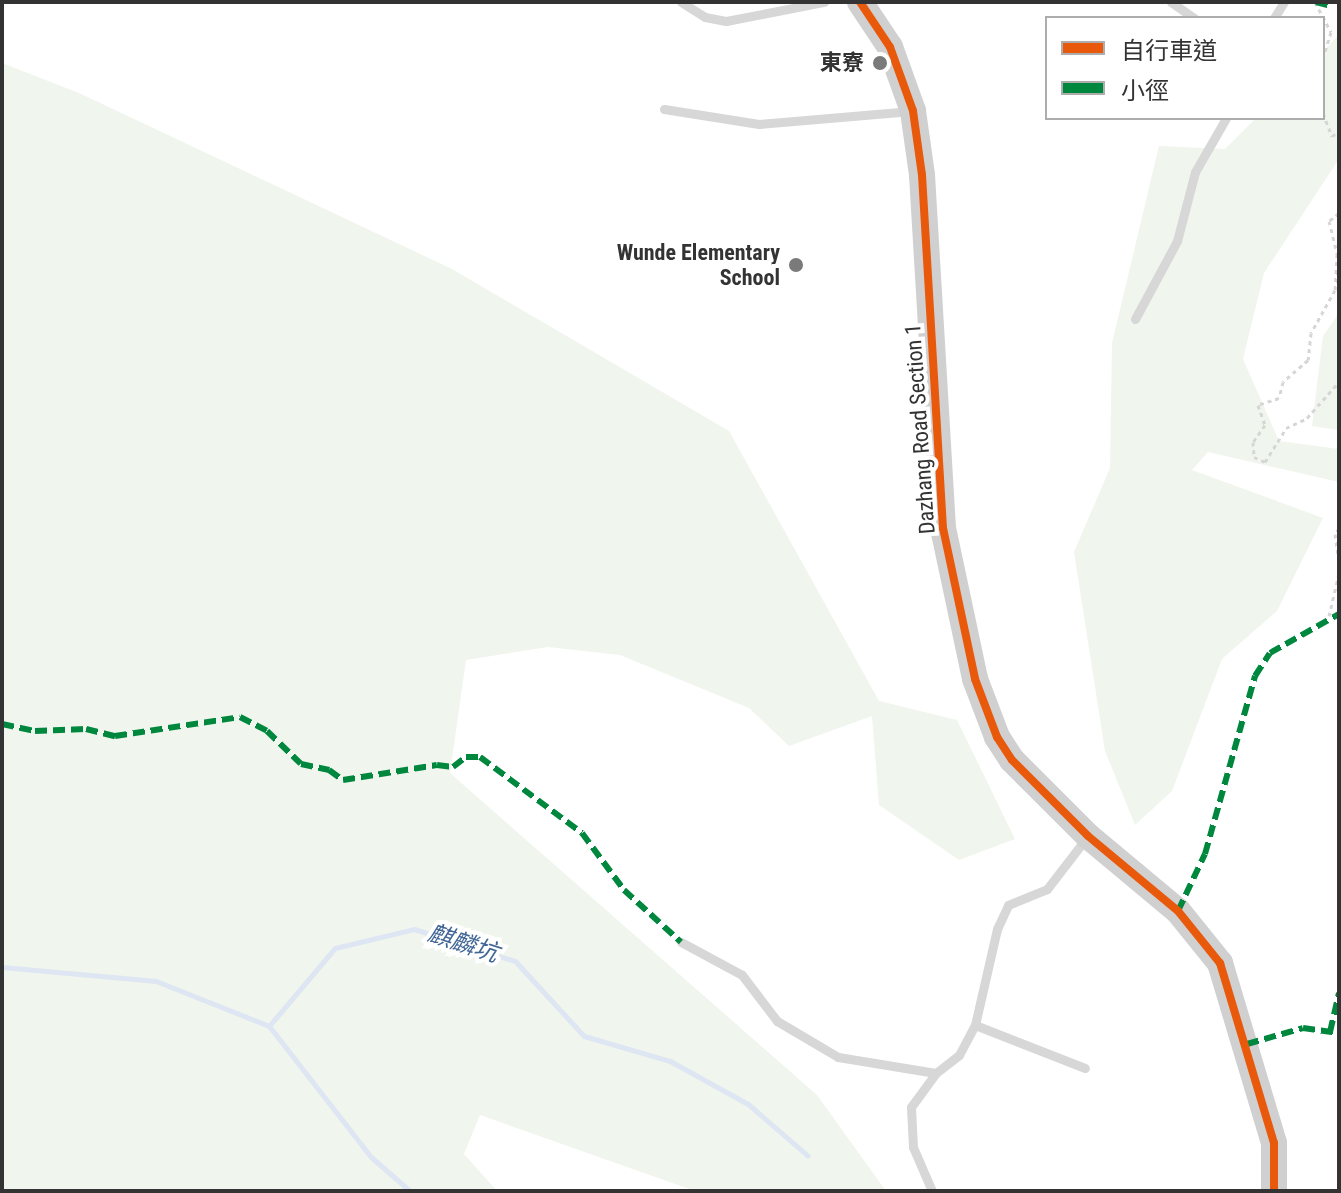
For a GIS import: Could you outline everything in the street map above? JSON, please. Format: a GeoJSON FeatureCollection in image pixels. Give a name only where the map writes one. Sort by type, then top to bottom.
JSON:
{"type":"FeatureCollection","features":[{"type":"Feature","properties":{"kind":"main road","name":"Dazhang Road Section 1"},"geometry":{"type":"LineString","coordinates":[[860,2],[890,47],[913,111],[943,528],[975,679],[997,737],[1012,760],[1088,836],[1178,911],[1220,963],[1274,1143],[1274,1191]]}},
{"type":"Feature","properties":{"kind":"lane"},"geometry":{"type":"LineString","coordinates":[[681,2],[705,17],[726,21],[824,2]]}},
{"type":"Feature","properties":{"kind":"lane"},"geometry":{"type":"LineString","coordinates":[[1171,2],[1191,16]]}},
{"type":"Feature","properties":{"kind":"lane"},"geometry":{"type":"LineString","coordinates":[[664,109],[759,124],[913,111]]}},
{"type":"Feature","properties":{"kind":"lane"},"geometry":{"type":"LineString","coordinates":[[1135,319],[1177,241],[1195,172],[1225,120]]}},
{"type":"Feature","properties":{"kind":"lane"},"geometry":{"type":"LineString","coordinates":[[932,1191],[913,1147],[911,1107],[936,1073],[959,1055],[975,1025],[997,929],[1008,905],[1047,889],[1088,836]]}},
{"type":"Feature","properties":{"kind":"lane"},"geometry":{"type":"LineString","coordinates":[[681,942],[742,975],[777,1021],[838,1057],[936,1073]]}},
{"type":"Feature","properties":{"kind":"lane"},"geometry":{"type":"LineString","coordinates":[[975,1025],[1085,1068]]}},
{"type":"Feature","properties":{"kind":"path"},"geometry":{"type":"LineString","coordinates":[[1325,21],[1331,32],[1325,52]]}},
{"type":"Feature","properties":{"kind":"path"},"geometry":{"type":"LineString","coordinates":[[1325,118],[1332,136],[1339,132]]}},
{"type":"Feature","properties":{"kind":"path"},"geometry":{"type":"LineString","coordinates":[[1339,213],[1329,221],[1337,254],[1335,290],[1311,333],[1308,360],[1283,382],[1279,398],[1258,405],[1265,425],[1253,442],[1254,457],[1265,462],[1286,428],[1307,418],[1339,382]]}},
{"type":"Feature","properties":{"kind":"path"},"geometry":{"type":"LineString","coordinates":[[1339,528],[1335,534],[1339,562]]}},
{"type":"Feature","properties":{"kind":"path"},"geometry":{"type":"LineString","coordinates":[[1329,616],[1339,573]]}},
{"type":"Feature","properties":{"kind":"shaded area"},"geometry":{"type":"Polygon","coordinates":[[[1339,35],[1339,159],[1264,273],[1243,359],[1279,441],[1339,449],[1339,482],[1208,452],[1192,470],[1323,518],[1277,611],[1222,659],[1172,791],[1135,825],[1105,751],[1074,552],[1110,468],[1112,343],[1159,146],[1225,149],[1254,120],[1325,120],[1325,49],[1339,35]]]}},
{"type":"Feature","properties":{"kind":"shaded area"},"geometry":{"type":"Polygon","coordinates":[[[2,63],[79,93],[452,269],[729,431],[879,701],[957,720],[1015,839],[959,860],[879,805],[872,716],[789,746],[749,708],[620,655],[548,647],[466,660],[450,773],[817,1095],[886,1191],[695,1191],[480,1115],[464,1154],[497,1191],[2,1191],[2,63]]]}},
{"type":"Feature","properties":{"kind":"shaded area"},"geometry":{"type":"Polygon","coordinates":[[[1339,313],[1339,430],[1312,426],[1323,336],[1339,313]]]}},
{"type":"Feature","properties":{"kind":"waterway","name":"麒麟坑"},"geometry":{"type":"LineString","coordinates":[[2,967],[156,981],[269,1026],[335,948],[414,929],[515,961],[584,1036],[670,1061],[748,1104],[808,1156]]}},
{"type":"Feature","properties":{"kind":"waterway"},"geometry":{"type":"LineString","coordinates":[[269,1026],[371,1157],[410,1191]]}},
{"type":"Feature","properties":{"kind":"marked path"},"geometry":{"type":"LineString","coordinates":[[1316,2],[1331,6]]}},
{"type":"Feature","properties":{"kind":"marked path"},"geometry":{"type":"LineString","coordinates":[[1178,911],[1205,854],[1255,676],[1270,653],[1339,614]]}},
{"type":"Feature","properties":{"kind":"marked path"},"geometry":{"type":"LineString","coordinates":[[2,724],[35,731],[86,729],[115,736],[240,717],[267,731],[301,764],[329,770],[343,780],[437,765],[453,767],[466,757],[480,757],[582,833],[624,890],[681,942]]}},
{"type":"Feature","properties":{"kind":"marked path"},"geometry":{"type":"LineString","coordinates":[[1330,1032],[1339,993]]}},
{"type":"Feature","properties":{"kind":"marked path"},"geometry":{"type":"LineString","coordinates":[[1247,1044],[1303,1028],[1339,1033]]}},
{"type":"Feature","properties":{"kind":"cycle path"},"geometry":{"type":"LineString","coordinates":[[860,2],[890,47],[913,111],[922,175],[943,528],[975,679],[997,737],[1012,760],[1088,836],[1178,911],[1220,963],[1274,1143],[1274,1191]]}},
{"type":"Feature","properties":{"kind":"place","name":"東寮"},"geometry":{"type":"Point","coordinates":[880,63]}},
{"type":"Feature","properties":{"kind":"place","name":"Wunde Elementary School"},"geometry":{"type":"Point","coordinates":[796,265]}}]}
